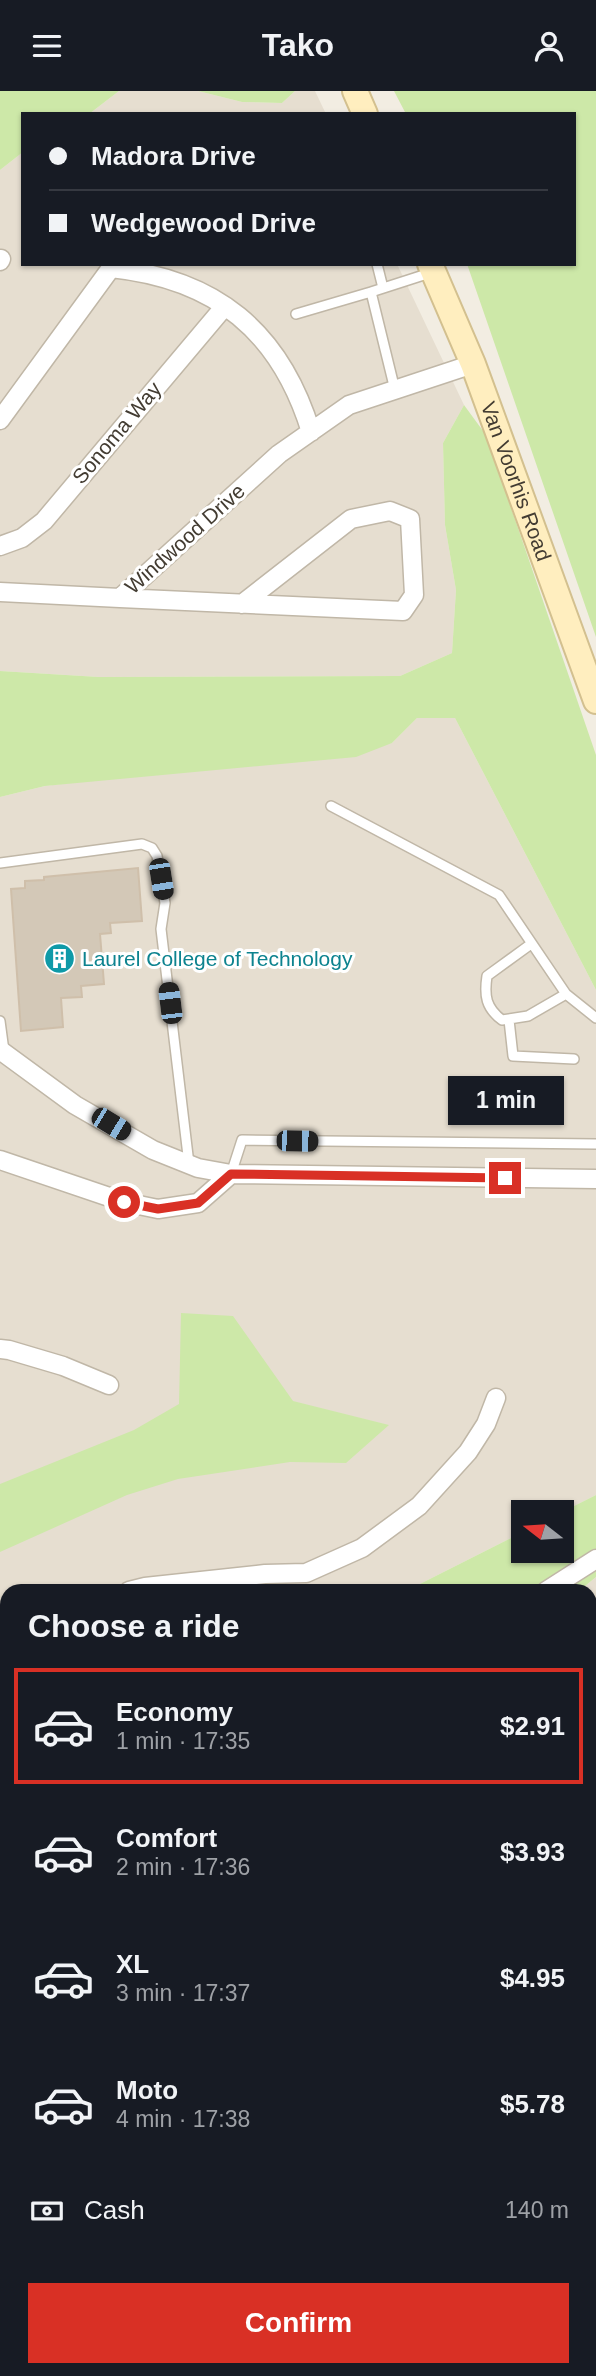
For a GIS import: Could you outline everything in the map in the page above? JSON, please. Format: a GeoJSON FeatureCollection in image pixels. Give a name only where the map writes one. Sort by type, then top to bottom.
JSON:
{"type":"FeatureCollection","features":[{"type":"Feature","properties":{"kind":"street"},"geometry":{"type":"LineString","coordinates":[[355,91],[364,112]]}},
{"type":"Feature","properties":{"kind":"street"},"geometry":{"type":"LineString","coordinates":[[0,420],[111,266],[169,278],[201,291],[249,325],[281,362],[303,406],[311,432]]}},
{"type":"Feature","properties":{"kind":"street","name":"Van Voorhis Road"},"geometry":{"type":"LineString","coordinates":[[432,268],[473,364],[596,701]]}},
{"type":"Feature","properties":{"kind":"street","name":"Sonoma Way"},"geometry":{"type":"LineString","coordinates":[[0,546],[33,531],[52,512],[225,306]]}},
{"type":"Feature","properties":{"kind":"street","name":"Windwood Drive"},"geometry":{"type":"LineString","coordinates":[[0,592],[120,598],[279,454],[349,405],[473,364]]}},
{"type":"Feature","properties":{"kind":"street"},"geometry":{"type":"LineString","coordinates":[[120,598],[242,604],[402,611],[414,595],[410,519],[390,511],[351,519],[242,604]]}},
{"type":"Feature","properties":{"kind":"street"},"geometry":{"type":"LineString","coordinates":[[2,1051],[75,1104],[153,1150],[189,1165],[231,1174],[596,1179]]}},
{"type":"Feature","properties":{"kind":"street"},"geometry":{"type":"LineString","coordinates":[[0,1160],[124,1202],[158,1209],[198,1203],[231,1174]]}},
{"type":"Feature","properties":{"kind":"street"},"geometry":{"type":"LineString","coordinates":[[0,1349],[63,1366],[109,1385]]}},
{"type":"Feature","properties":{"kind":"street"},"geometry":{"type":"LineString","coordinates":[[173,1584],[265,1574],[306,1573],[362,1548],[419,1506],[452,1470],[468,1452],[486,1424],[496,1398]]}},
{"type":"Feature","properties":{"kind":"street"},"geometry":{"type":"LineString","coordinates":[[557,1584],[596,1559]]}},
{"type":"Feature","properties":{"kind":"lane"},"geometry":{"type":"LineString","coordinates":[[378,266],[383,288]]}},
{"type":"Feature","properties":{"kind":"lane"},"geometry":{"type":"LineString","coordinates":[[296,314],[383,288],[432,268]]}},
{"type":"Feature","properties":{"kind":"lane"},"geometry":{"type":"LineString","coordinates":[[371,292],[395,390]]}},
{"type":"Feature","properties":{"kind":"lane"},"geometry":{"type":"LineString","coordinates":[[331,806],[499,895],[566,994],[596,1018]]}},
{"type":"Feature","properties":{"kind":"lane"},"geometry":{"type":"LineString","coordinates":[[0,863],[142,844],[152,848],[157,856],[165,903],[161,929],[189,1165]]}},
{"type":"Feature","properties":{"kind":"lane"},"geometry":{"type":"LineString","coordinates":[[531,944],[486,977],[485,993],[492,1013],[502,1020],[528,1016],[566,994]]}},
{"type":"Feature","properties":{"kind":"lane"},"geometry":{"type":"LineString","coordinates":[[509,1020],[513,1056],[574,1059]]}},
{"type":"Feature","properties":{"kind":"lane"},"geometry":{"type":"LineString","coordinates":[[0,1021],[2,1051]]}},
{"type":"Feature","properties":{"kind":"lane"},"geometry":{"type":"LineString","coordinates":[[231,1174],[242,1140],[596,1145]]}},
{"type":"Feature","properties":{"kind":"shaded area"},"geometry":{"type":"Polygon","coordinates":[[[119,91],[198,91],[242,102],[282,103],[295,91],[315,91],[325,112],[92,112],[119,91]]]}},
{"type":"Feature","properties":{"kind":"shaded area"},"geometry":{"type":"Polygon","coordinates":[[[21,154],[21,266],[398,266],[464,405],[443,443],[445,525],[456,590],[452,653],[400,676],[99,677],[0,671],[0,170],[21,154]]]}},
{"type":"Feature","properties":{"kind":"shaded area"},"geometry":{"type":"Polygon","coordinates":[[[417,718],[455,718],[596,990],[596,1495],[574,1506],[574,1500],[511,1500],[511,1538],[420,1584],[0,1584],[0,797],[45,786],[392,743],[417,718]]]}},
{"type":"Feature","properties":{"kind":"green space"},"geometry":{"type":"Polygon","coordinates":[[[0,91],[119,91],[92,112],[21,112],[21,154],[0,170],[0,91]]]}},
{"type":"Feature","properties":{"kind":"green space"},"geometry":{"type":"Polygon","coordinates":[[[198,91],[295,91],[282,103],[242,102],[198,91]]]}},
{"type":"Feature","properties":{"kind":"green space"},"geometry":{"type":"Polygon","coordinates":[[[394,91],[596,91],[596,637],[468,266],[576,266],[576,112],[405,112],[394,91]]]}},
{"type":"Feature","properties":{"kind":"green space"},"geometry":{"type":"Polygon","coordinates":[[[464,405],[486,435],[596,755],[596,990],[455,718],[417,718],[392,743],[356,757],[45,786],[0,797],[0,671],[99,677],[400,676],[452,653],[456,590],[445,525],[443,443],[464,405]]]}},
{"type":"Feature","properties":{"kind":"green space"},"geometry":{"type":"Polygon","coordinates":[[[181,1313],[233,1316],[293,1401],[389,1425],[346,1463],[290,1462],[178,1479],[127,1495],[0,1552],[0,1484],[134,1430],[179,1404],[181,1313]]]}},
{"type":"Feature","properties":{"kind":"green space"},"geometry":{"type":"Polygon","coordinates":[[[596,1495],[596,1577],[588,1584],[420,1584],[511,1538],[511,1563],[574,1563],[574,1506],[596,1495]]]}},
{"type":"Feature","properties":{"kind":"building","name":"Laurel College of Technology"},"geometry":{"type":"Polygon","coordinates":[[[138,868],[142,921],[110,923],[111,933],[100,934],[104,984],[81,986],[82,997],[61,998],[63,1027],[21,1031],[11,889],[25,888],[25,881],[44,880],[44,877],[138,868]]]}},
{"type":"Feature","properties":{"kind":"place","name":"Laurel College of Technology"},"geometry":{"type":"Point","coordinates":[59,959]}},
{"type":"Feature","properties":{"kind":"route"},"geometry":{"type":"LineString","coordinates":[[124,1202],[158,1209],[198,1203],[231,1174],[505,1178]]}}]}
